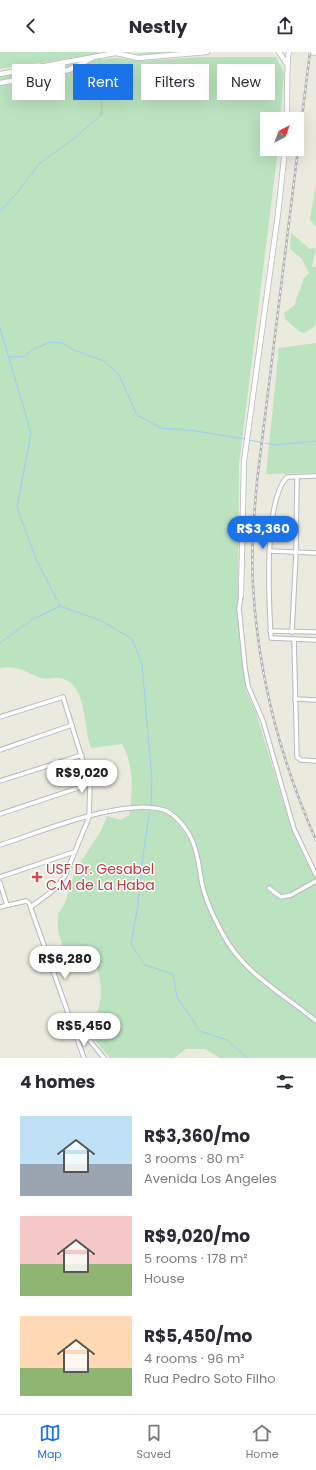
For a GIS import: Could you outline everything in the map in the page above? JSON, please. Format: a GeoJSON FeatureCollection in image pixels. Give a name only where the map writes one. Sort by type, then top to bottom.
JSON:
{"type":"FeatureCollection","features":[{"type":"Feature","properties":{"kind":"street"},"geometry":{"type":"LineString","coordinates":[[0,74],[119,53],[138,58],[207,52]]}},
{"type":"Feature","properties":{"kind":"street"},"geometry":{"type":"LineString","coordinates":[[279,52],[288,52],[287,112]]}},
{"type":"Feature","properties":{"kind":"street"},"geometry":{"type":"LineString","coordinates":[[279,52],[288,66]]}},
{"type":"Feature","properties":{"kind":"street"},"geometry":{"type":"LineString","coordinates":[[312,52],[316,53]]}},
{"type":"Feature","properties":{"kind":"street"},"geometry":{"type":"LineString","coordinates":[[0,83],[69,70],[94,57]]}},
{"type":"Feature","properties":{"kind":"street"},"geometry":{"type":"LineString","coordinates":[[284,156],[278,214],[246,439],[244,461],[241,596],[239,608],[248,686],[262,721],[294,829],[316,875]]}},
{"type":"Feature","properties":{"kind":"street"},"geometry":{"type":"LineString","coordinates":[[316,476],[287,477],[281,484],[274,509],[270,551],[269,594],[271,638],[316,640]]}},
{"type":"Feature","properties":{"kind":"street"},"geometry":{"type":"LineString","coordinates":[[292,632],[296,553],[297,477]]}},
{"type":"Feature","properties":{"kind":"street"},"geometry":{"type":"LineString","coordinates":[[270,551],[296,553],[316,552]]}},
{"type":"Feature","properties":{"kind":"street"},"geometry":{"type":"LineString","coordinates":[[270,631],[316,632]]}},
{"type":"Feature","properties":{"kind":"street"},"geometry":{"type":"LineString","coordinates":[[294,639],[297,757],[301,760],[316,761]]}},
{"type":"Feature","properties":{"kind":"street"},"geometry":{"type":"LineString","coordinates":[[0,717],[64,697],[90,784],[89,817],[65,876],[55,889],[31,907]]}},
{"type":"Feature","properties":{"kind":"street"},"geometry":{"type":"LineString","coordinates":[[295,699],[316,700]]}},
{"type":"Feature","properties":{"kind":"street"},"geometry":{"type":"LineString","coordinates":[[0,750],[72,726]]}},
{"type":"Feature","properties":{"kind":"street"},"geometry":{"type":"LineString","coordinates":[[0,781],[82,755]]}},
{"type":"Feature","properties":{"kind":"street"},"geometry":{"type":"LineString","coordinates":[[0,814],[90,784]]}},
{"type":"Feature","properties":{"kind":"street"},"geometry":{"type":"LineString","coordinates":[[0,845],[89,817],[117,810],[153,808],[169,812],[191,837],[211,913],[229,944],[247,966],[270,987],[316,1021]]}},
{"type":"Feature","properties":{"kind":"street"},"geometry":{"type":"LineString","coordinates":[[0,877],[74,852]]}},
{"type":"Feature","properties":{"kind":"street"},"geometry":{"type":"LineString","coordinates":[[269,888],[281,897],[291,895],[316,881]]}},
{"type":"Feature","properties":{"kind":"street"},"geometry":{"type":"LineString","coordinates":[[0,883],[7,905]]}},
{"type":"Feature","properties":{"kind":"street"},"geometry":{"type":"LineString","coordinates":[[0,907],[26,901],[31,907],[84,1058]]}},
{"type":"Feature","properties":{"kind":"street"},"geometry":{"type":"LineString","coordinates":[[73,1025],[80,1030],[104,1058]]}},
{"type":"Feature","properties":{"kind":"green space"},"geometry":{"type":"Polygon","coordinates":[[[0,52],[98,52],[97,54],[32,64],[12,64],[12,67],[0,69],[0,52]]]}},
{"type":"Feature","properties":{"kind":"green space"},"geometry":{"type":"Polygon","coordinates":[[[148,52],[177,52],[144,56],[130,55],[148,52]]]}},
{"type":"Feature","properties":{"kind":"green space"},"geometry":{"type":"Polygon","coordinates":[[[201,57],[276,57],[284,73],[281,112],[260,112],[260,156],[277,156],[239,464],[238,609],[246,690],[256,713],[293,834],[316,881],[316,1058],[220,1058],[205,1049],[186,1049],[174,1058],[110,1058],[93,1038],[89,1028],[98,1011],[100,1003],[100,978],[94,960],[81,956],[63,947],[58,931],[58,914],[65,903],[75,871],[102,829],[107,816],[121,820],[129,815],[132,778],[129,761],[122,744],[91,748],[80,697],[76,688],[69,682],[60,678],[41,678],[17,668],[0,668],[0,85],[12,83],[12,100],[65,100],[65,73],[73,71],[73,100],[133,100],[133,64],[86,64],[94,60],[116,58],[143,61],[201,57]]]}},
{"type":"Feature","properties":{"kind":"green space"},"geometry":{"type":"Polygon","coordinates":[[[73,64],[69,68],[65,69],[65,65],[73,64]]]}},
{"type":"Feature","properties":{"kind":"green space"},"geometry":{"type":"Polygon","coordinates":[[[12,74],[12,79],[0,81],[0,76],[12,74]]]}},
{"type":"Feature","properties":{"kind":"green space"},"geometry":{"type":"Polygon","coordinates":[[[316,183],[316,227],[310,220],[316,183]]]}},
{"type":"Feature","properties":{"kind":"green space"},"geometry":{"type":"Polygon","coordinates":[[[291,233],[310,249],[316,248],[312,267],[316,267],[316,323],[314,327],[304,333],[299,331],[285,319],[284,313],[295,305],[303,279],[309,273],[302,259],[290,249],[291,233]]]}},
{"type":"Feature","properties":{"kind":"green space"},"geometry":{"type":"Polygon","coordinates":[[[316,343],[316,473],[266,474],[279,348],[316,343]]]}},
{"type":"Feature","properties":{"kind":"waterway"},"geometry":{"type":"LineString","coordinates":[[0,211],[16,194],[39,164],[77,136],[102,114],[99,58]]}},
{"type":"Feature","properties":{"kind":"waterway"},"geometry":{"type":"LineString","coordinates":[[0,328],[31,433],[17,507],[36,559],[60,606],[102,621],[132,639],[142,664],[152,780],[151,806]]}},
{"type":"Feature","properties":{"kind":"waterway"},"geometry":{"type":"LineString","coordinates":[[10,357],[25,356],[32,350],[50,342],[62,343],[74,350],[104,361],[119,375],[137,415],[161,428],[196,431],[245,439]]}},
{"type":"Feature","properties":{"kind":"waterway"},"geometry":{"type":"LineString","coordinates":[[248,440],[260,442]]}},
{"type":"Feature","properties":{"kind":"waterway"},"geometry":{"type":"LineString","coordinates":[[265,443],[274,445],[316,441]]}},
{"type":"Feature","properties":{"kind":"waterway"},"geometry":{"type":"LineString","coordinates":[[0,643],[31,620],[60,606]]}},
{"type":"Feature","properties":{"kind":"waterway"},"geometry":{"type":"LineString","coordinates":[[150,809],[138,905],[131,944],[145,965],[173,974],[177,997],[200,1031],[227,1040],[247,1058]]}},
{"type":"Feature","properties":{"kind":"railway"},"geometry":{"type":"LineString","coordinates":[[310,52],[257,481],[252,559],[253,585],[260,651],[273,716],[292,778],[316,840]]}},
{"type":"Feature","properties":{"kind":"place","name":"USF Dr. Gesabel C.M de La Haba"},"geometry":{"type":"Point","coordinates":[37,877]}}]}
